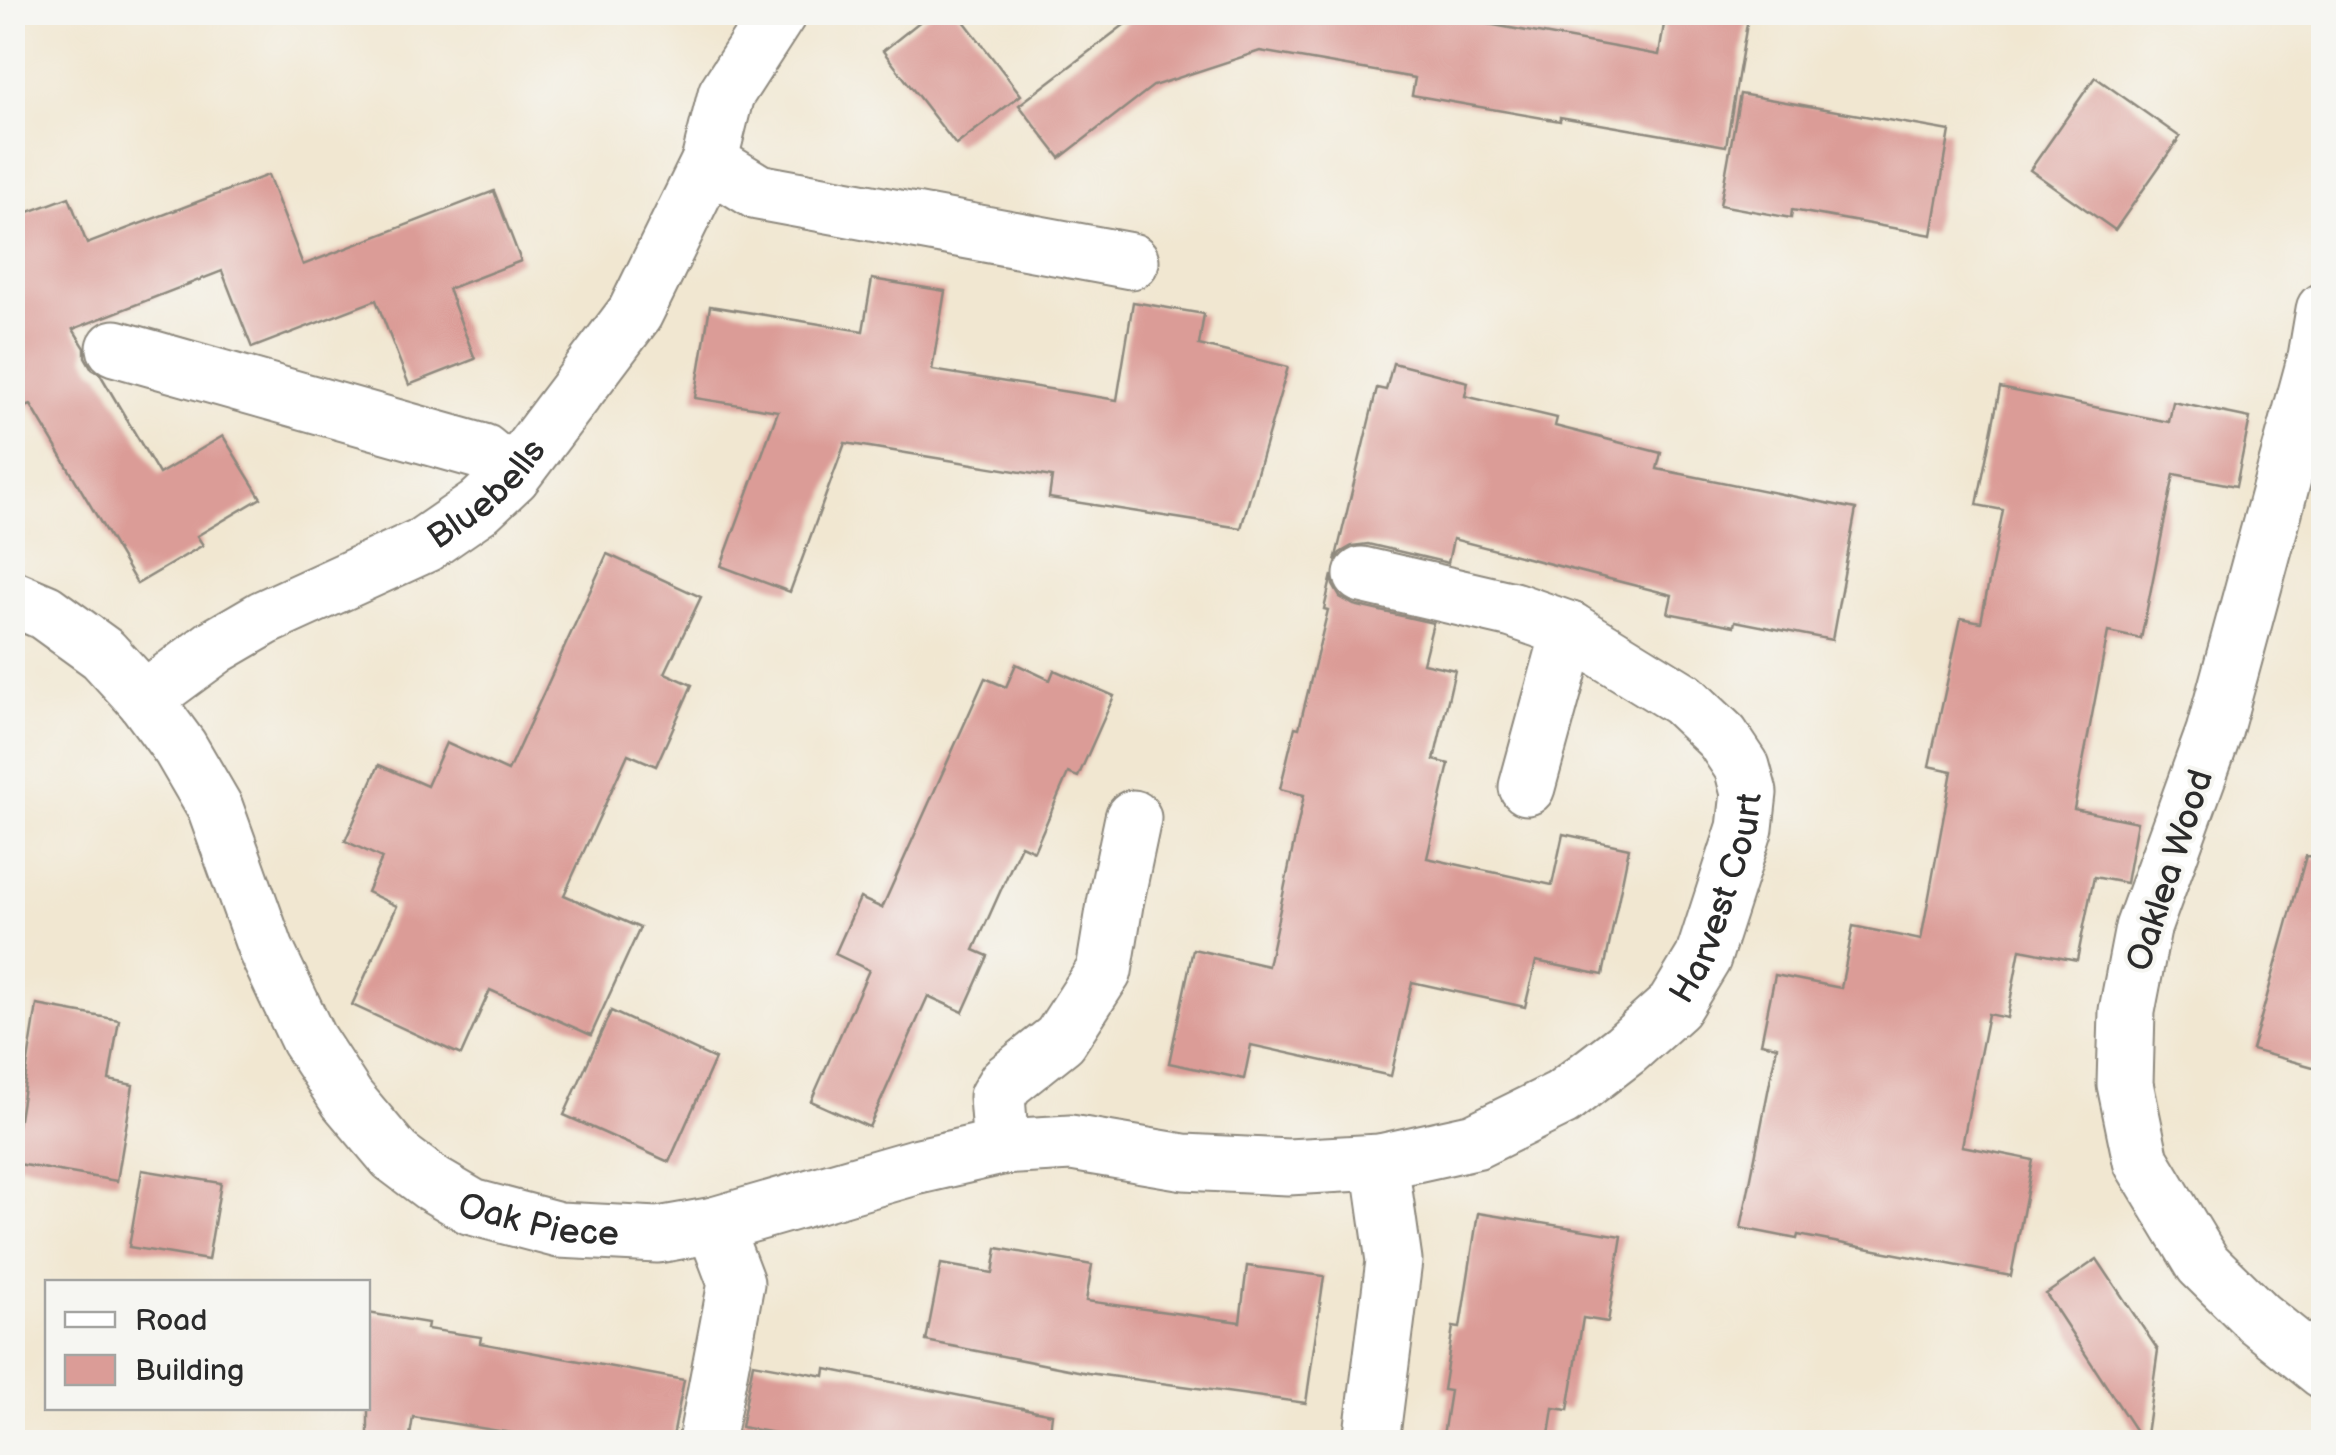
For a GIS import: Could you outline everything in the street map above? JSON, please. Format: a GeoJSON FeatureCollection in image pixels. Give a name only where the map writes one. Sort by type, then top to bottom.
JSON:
{"type":"FeatureCollection","features":[{"type":"Feature","properties":{"kind":"street","name":"Bluebells"},"geometry":{"type":"LineString","coordinates":[[144,699],[216,646],[264,618],[424,545],[479,507],[512,476],[635,314],[708,162],[726,94],[779,12]]}},
{"type":"Feature","properties":{"kind":"street"},"geometry":{"type":"LineString","coordinates":[[708,162],[758,192],[1131,261]]}},
{"type":"Feature","properties":{"kind":"street","name":"Oaklea Wood"},"geometry":{"type":"LineString","coordinates":[[2324,310],[2316,357],[2214,732],[2143,928],[2127,1010],[2125,1084],[2141,1161],[2203,1264],[2258,1318],[2324,1371]]}},
{"type":"Feature","properties":{"kind":"street"},"geometry":{"type":"LineString","coordinates":[[115,348],[483,452],[512,476]]}},
{"type":"Feature","properties":{"kind":"street","name":"Harvest Court"},"geometry":{"type":"LineString","coordinates":[[1362,575],[1512,610],[1570,630],[1682,700],[1722,737],[1742,767],[1748,793],[1745,828],[1704,958],[1674,1006],[1562,1098],[1475,1140],[1380,1162]]}},
{"type":"Feature","properties":{"kind":"street","name":"Oak Piece"},"geometry":{"type":"LineString","coordinates":[[12,598],[45,612],[103,654],[144,699],[180,748],[215,808],[266,950],[308,1039],[347,1100],[395,1156],[431,1184],[472,1206],[558,1230],[658,1235],[714,1225],[915,1167],[1001,1147],[1070,1142],[1184,1162],[1288,1167],[1380,1162]]}},
{"type":"Feature","properties":{"kind":"street"},"geometry":{"type":"LineString","coordinates":[[1527,788],[1570,630]]}},
{"type":"Feature","properties":{"kind":"street"},"geometry":{"type":"LineString","coordinates":[[1001,1147],[997,1097],[1006,1082],[1060,1039],[1104,971],[1133,818]]}},
{"type":"Feature","properties":{"kind":"street"},"geometry":{"type":"LineString","coordinates":[[1371,1442],[1394,1260],[1380,1162]]}},
{"type":"Feature","properties":{"kind":"street"},"geometry":{"type":"LineString","coordinates":[[706,1442],[736,1283],[714,1225]]}},
{"type":"Feature","properties":{"kind":"building"},"geometry":{"type":"Polygon","coordinates":[[[932,12],[957,12],[1021,95],[956,145],[883,51],[932,12]]]}},
{"type":"Feature","properties":{"kind":"building"},"geometry":{"type":"Polygon","coordinates":[[[1141,12],[1422,12],[1659,55],[1666,12],[1749,12],[1726,146],[1412,95],[1415,78],[1260,51],[1153,86],[1060,158],[1019,105],[1141,12]]]}},
{"type":"Feature","properties":{"kind":"building"},"geometry":{"type":"Polygon","coordinates":[[[2095,77],[2180,137],[2115,230],[2030,170],[2095,77]]]}},
{"type":"Feature","properties":{"kind":"building"},"geometry":{"type":"Polygon","coordinates":[[[1740,94],[1950,131],[1932,235],[1792,210],[1791,218],[1720,205],[1740,94]]]}},
{"type":"Feature","properties":{"kind":"building"},"geometry":{"type":"Polygon","coordinates":[[[268,175],[303,265],[494,191],[521,261],[448,289],[475,359],[409,385],[376,300],[252,348],[222,271],[73,329],[92,369],[100,374],[159,474],[223,436],[261,498],[197,536],[203,545],[137,584],[31,405],[12,412],[12,218],[69,197],[87,244],[268,175]]]}},
{"type":"Feature","properties":{"kind":"building"},"geometry":{"type":"Polygon","coordinates":[[[872,279],[945,291],[932,370],[1117,400],[1133,302],[1204,314],[1199,345],[1288,367],[1241,528],[1049,498],[1052,477],[845,443],[790,592],[721,566],[778,411],[695,398],[710,306],[863,331],[872,279]]]}},
{"type":"Feature","properties":{"kind":"building"},"geometry":{"type":"Polygon","coordinates":[[[1393,363],[1468,382],[1465,396],[1557,418],[1555,426],[1661,453],[1657,469],[1856,509],[1832,640],[1668,613],[1672,595],[1453,539],[1448,563],[1368,544],[1352,546],[1335,561],[1377,388],[1386,390],[1393,363]]]}},
{"type":"Feature","properties":{"kind":"building"},"geometry":{"type":"Polygon","coordinates":[[[2000,388],[2169,422],[2173,402],[2250,418],[2236,486],[2174,474],[2141,639],[2108,632],[2074,809],[2137,822],[2126,883],[2094,877],[2077,960],[2020,949],[2007,1018],[1988,1014],[1962,1146],[2033,1160],[2011,1276],[1798,1235],[1797,1239],[1741,1228],[1777,1046],[1761,1043],[1775,975],[1841,988],[1853,926],[1921,940],[1952,771],[1929,766],[1961,618],[1981,622],[2003,510],[1977,505],[2000,388]]]}},
{"type":"Feature","properties":{"kind":"building"},"geometry":{"type":"Polygon","coordinates":[[[607,554],[701,597],[665,673],[692,685],[656,766],[628,754],[564,895],[640,928],[591,1035],[490,990],[461,1055],[352,1005],[397,906],[367,892],[382,858],[345,841],[379,765],[427,786],[446,743],[508,771],[607,554]]]}},
{"type":"Feature","properties":{"kind":"building"},"geometry":{"type":"Polygon","coordinates":[[[1332,575],[1340,597],[1354,605],[1433,623],[1423,663],[1455,670],[1434,760],[1449,764],[1427,858],[1552,885],[1563,834],[1629,848],[1603,975],[1536,961],[1525,1007],[1412,982],[1391,1076],[1251,1045],[1244,1079],[1169,1063],[1193,949],[1268,966],[1304,795],[1280,789],[1328,610],[1324,609],[1332,575]]]}},
{"type":"Feature","properties":{"kind":"building"},"geometry":{"type":"Polygon","coordinates":[[[1016,664],[1050,680],[1054,670],[1114,696],[1078,777],[1068,773],[1034,851],[1021,845],[974,950],[988,956],[963,1012],[928,996],[869,1127],[811,1101],[869,970],[835,954],[860,898],[882,908],[985,678],[1006,687],[1016,664]]]}},
{"type":"Feature","properties":{"kind":"building"},"geometry":{"type":"Polygon","coordinates":[[[2306,856],[2324,858],[2324,1070],[2252,1050],[2306,856]]]}},
{"type":"Feature","properties":{"kind":"building"},"geometry":{"type":"Polygon","coordinates":[[[37,1005],[119,1020],[109,1080],[133,1085],[117,1181],[12,1163],[37,1005]]]}},
{"type":"Feature","properties":{"kind":"building"},"geometry":{"type":"Polygon","coordinates":[[[611,1011],[715,1059],[669,1162],[564,1115],[611,1011]]]}},
{"type":"Feature","properties":{"kind":"building"},"geometry":{"type":"Polygon","coordinates":[[[142,1170],[221,1183],[208,1260],[129,1247],[142,1170]]]}},
{"type":"Feature","properties":{"kind":"building"},"geometry":{"type":"Polygon","coordinates":[[[1478,1213],[1622,1236],[1608,1322],[1583,1318],[1568,1410],[1553,1408],[1548,1442],[1442,1442],[1450,1391],[1443,1390],[1453,1327],[1460,1328],[1478,1213]]]}},
{"type":"Feature","properties":{"kind":"building"},"geometry":{"type":"Polygon","coordinates":[[[997,1248],[1092,1265],[1086,1301],[1240,1322],[1247,1266],[1324,1276],[1306,1403],[1088,1373],[926,1341],[941,1264],[993,1273],[997,1248]]]}},
{"type":"Feature","properties":{"kind":"building"},"geometry":{"type":"Polygon","coordinates":[[[2097,1259],[2158,1350],[2145,1442],[2046,1294],[2097,1259]]]}},
{"type":"Feature","properties":{"kind":"building"},"geometry":{"type":"Polygon","coordinates":[[[370,1313],[428,1323],[427,1329],[481,1337],[480,1343],[684,1380],[672,1442],[517,1442],[518,1434],[413,1417],[409,1442],[368,1442],[370,1313]]]}},
{"type":"Feature","properties":{"kind":"building"},"geometry":{"type":"Polygon","coordinates":[[[753,1363],[825,1376],[826,1369],[1052,1414],[1049,1442],[826,1442],[741,1427],[753,1363]]]}}]}
